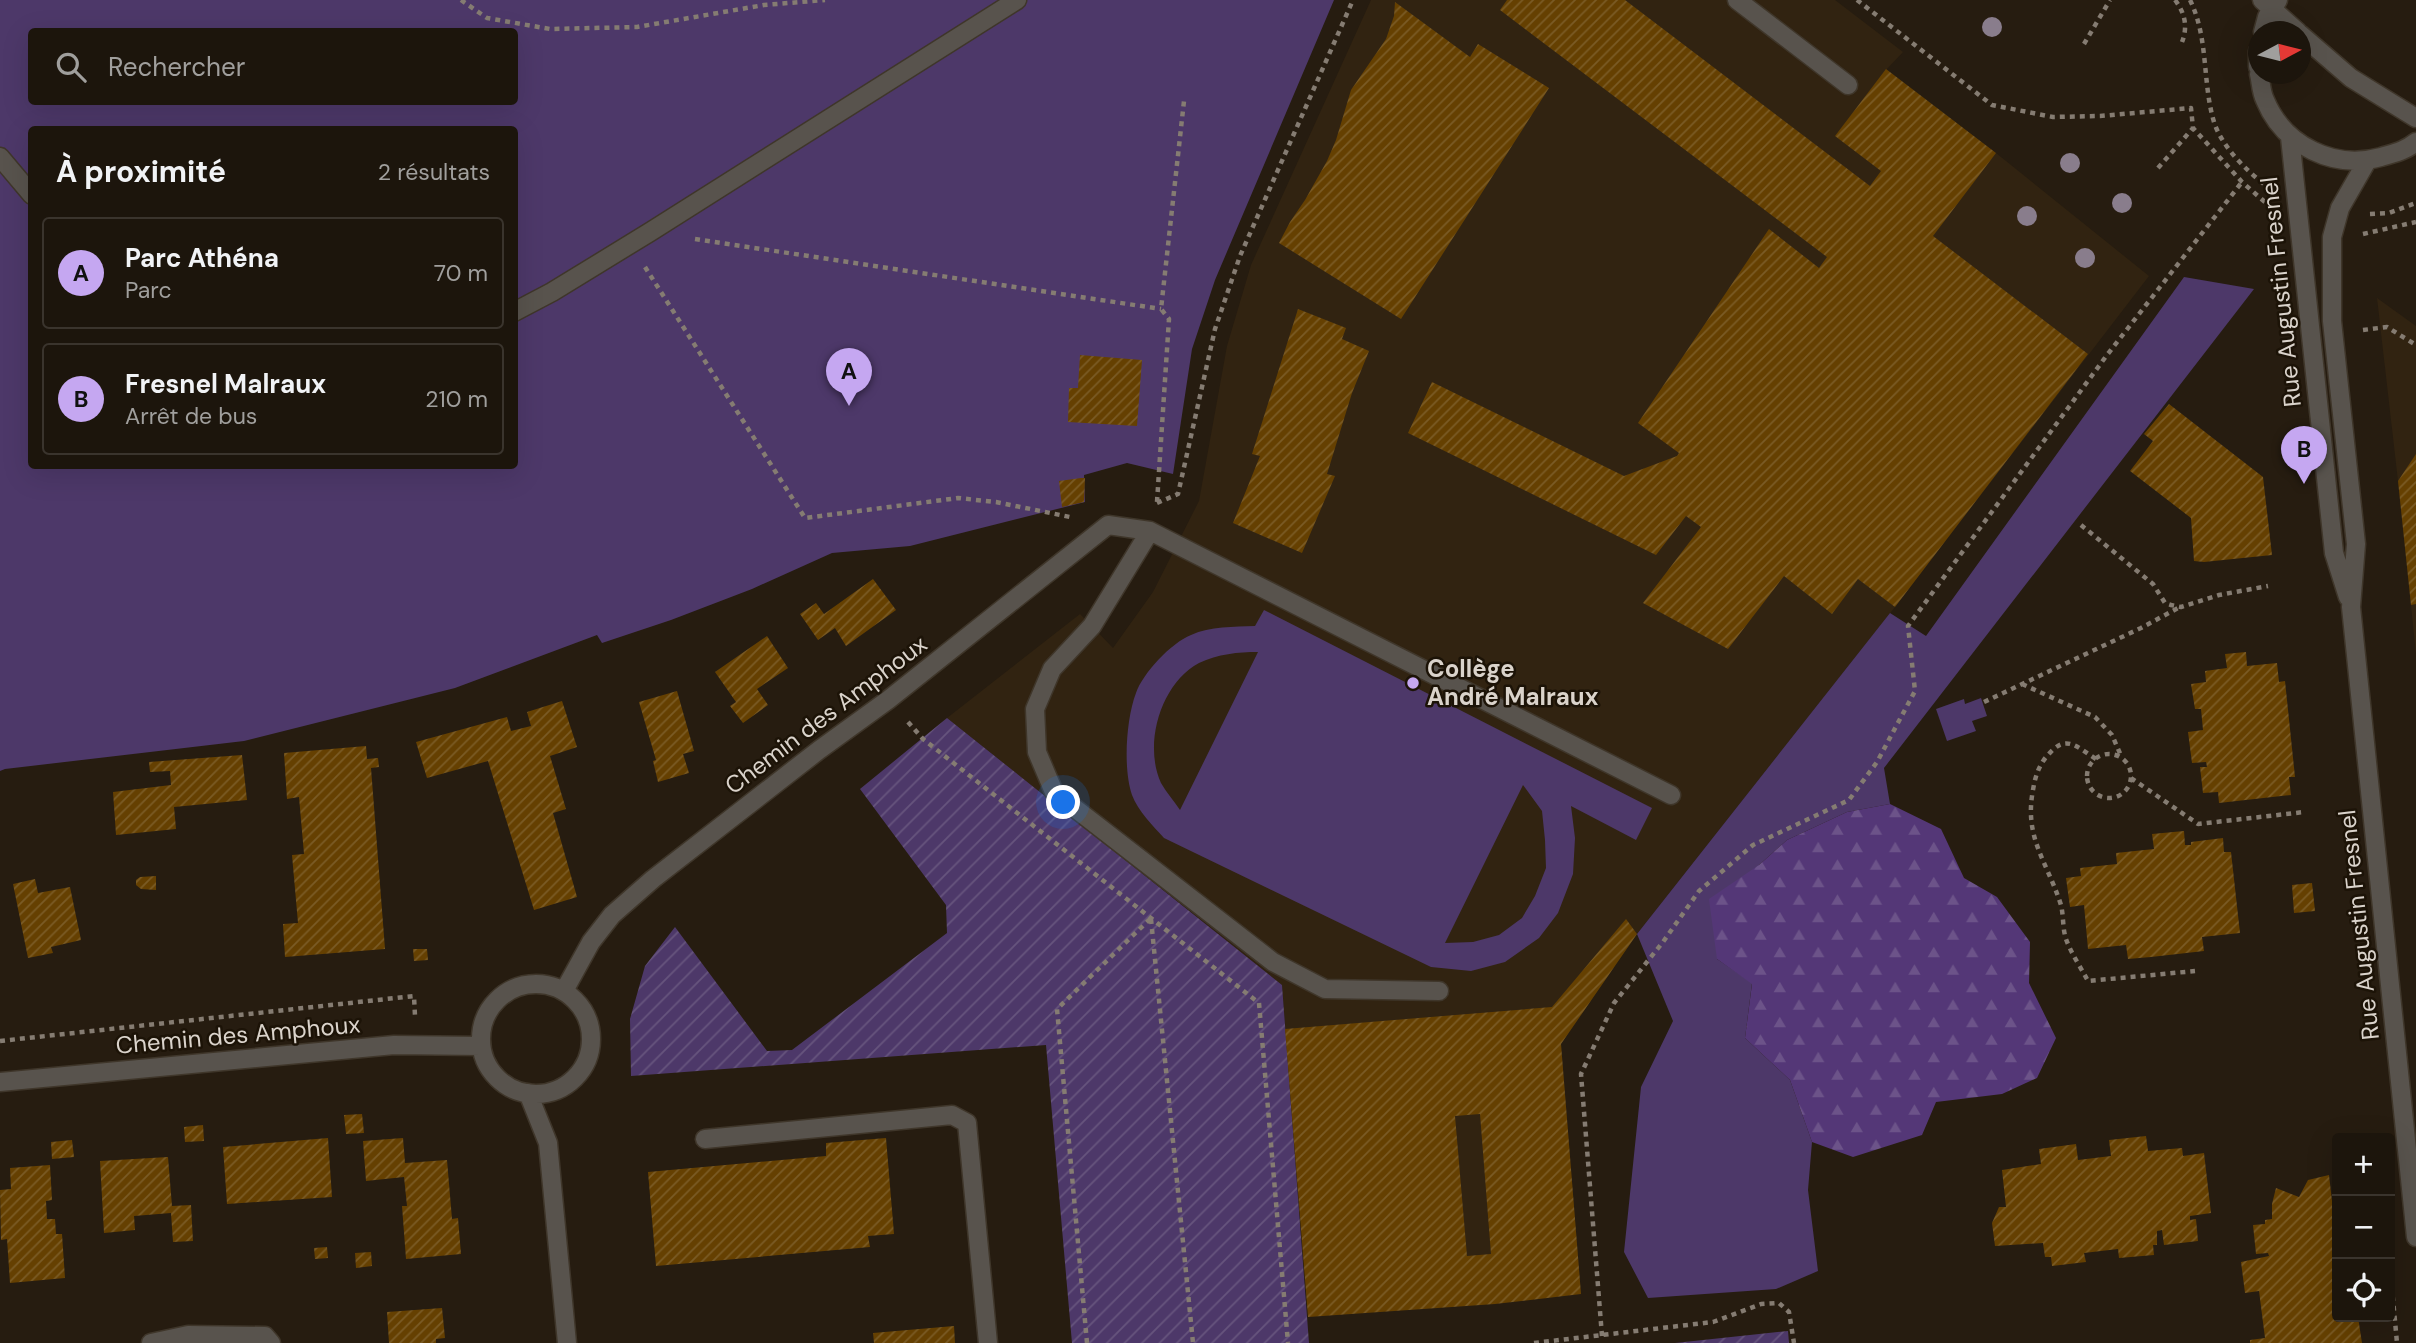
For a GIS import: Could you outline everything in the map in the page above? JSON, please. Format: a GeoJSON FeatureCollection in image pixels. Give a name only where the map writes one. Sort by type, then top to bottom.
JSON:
{"type":"FeatureCollection","features":[{"type":"Feature","properties":{"kind":"street"},"geometry":{"type":"LineString","coordinates":[[518,310],[631,244],[1017,0]]}},
{"type":"Feature","properties":{"kind":"street"},"geometry":{"type":"LineString","coordinates":[[1737,0],[1848,85]]}},
{"type":"Feature","properties":{"kind":"street"},"geometry":{"type":"LineString","coordinates":[[2266,21],[2270,3]]}},
{"type":"Feature","properties":{"kind":"street"},"geometry":{"type":"LineString","coordinates":[[2270,3],[2287,21]]}},
{"type":"Feature","properties":{"kind":"street"},"geometry":{"type":"LineString","coordinates":[[2311,43],[2351,78],[2416,118]]}},
{"type":"Feature","properties":{"kind":"street"},"geometry":{"type":"LineString","coordinates":[[2261,84],[2263,98],[2275,119],[2290,136],[2313,152],[2340,161],[2367,161],[2407,150],[2416,142]]}},
{"type":"Feature","properties":{"kind":"street","name":"Rue Augustin Fresnel"},"geometry":{"type":"LineString","coordinates":[[2290,136],[2334,553],[2351,607]]}},
{"type":"Feature","properties":{"kind":"street"},"geometry":{"type":"LineString","coordinates":[[0,157],[28,190]]}},
{"type":"Feature","properties":{"kind":"street","name":"Rue Augustin Fresnel"},"geometry":{"type":"LineString","coordinates":[[2367,161],[2340,208],[2332,237],[2332,321],[2356,544],[2351,607],[2416,1237]]}},
{"type":"Feature","properties":{"kind":"street"},"geometry":{"type":"LineString","coordinates":[[1108,525],[1150,531],[1671,795]]}},
{"type":"Feature","properties":{"kind":"street","name":"Chemin des Amphoux"},"geometry":{"type":"LineString","coordinates":[[564,990],[591,943],[612,915],[664,870],[888,700],[1108,525]]}},
{"type":"Feature","properties":{"kind":"street"},"geometry":{"type":"LineString","coordinates":[[1150,531],[1092,626],[1052,670],[1035,709],[1037,752],[1054,792],[1273,962],[1325,989],[1439,991]]}},
{"type":"Feature","properties":{"kind":"street"},"geometry":{"type":"LineString","coordinates":[[530,983],[564,990],[579,1003],[588,1019],[591,1038],[588,1057],[579,1074],[564,1087],[547,1093],[528,1094],[508,1086],[492,1072],[481,1046],[482,1028],[488,1012],[498,998],[513,988],[530,983]]}},
{"type":"Feature","properties":{"kind":"street","name":"Chemin des Amphoux"},"geometry":{"type":"LineString","coordinates":[[0,1082],[394,1045],[481,1046]]}},
{"type":"Feature","properties":{"kind":"street"},"geometry":{"type":"LineString","coordinates":[[528,1094],[548,1143],[566,1343]]}},
{"type":"Feature","properties":{"kind":"street"},"geometry":{"type":"LineString","coordinates":[[705,1139],[952,1115],[967,1123],[988,1343]]}},
{"type":"Feature","properties":{"kind":"street"},"geometry":{"type":"LineString","coordinates":[[151,1343],[188,1335],[265,1336],[271,1343]]}},
{"type":"Feature","properties":{"kind":"path"},"geometry":{"type":"LineString","coordinates":[[461,0],[487,18],[550,29],[637,27],[764,5],[825,0]]}},
{"type":"Feature","properties":{"kind":"path"},"geometry":{"type":"LineString","coordinates":[[631,244],[805,518],[958,498],[996,502],[1108,525],[1178,494],[1215,329],[1240,256],[1353,0]]}},
{"type":"Feature","properties":{"kind":"path"},"geometry":{"type":"LineString","coordinates":[[1857,0],[1992,105],[2053,117],[2191,108],[2193,128],[2242,182],[2273,209]]}},
{"type":"Feature","properties":{"kind":"path"},"geometry":{"type":"LineString","coordinates":[[2084,44],[2110,0]]}},
{"type":"Feature","properties":{"kind":"path"},"geometry":{"type":"LineString","coordinates":[[2175,0],[2181,8],[2187,30],[2182,42]]}},
{"type":"Feature","properties":{"kind":"path"},"geometry":{"type":"LineString","coordinates":[[2190,0],[2197,15],[2204,45],[2215,124],[2225,142],[2249,172],[2269,188]]}},
{"type":"Feature","properties":{"kind":"path"},"geometry":{"type":"LineString","coordinates":[[1161,309],[1184,101]]}},
{"type":"Feature","properties":{"kind":"path"},"geometry":{"type":"LineString","coordinates":[[2158,168],[2193,128]]}},
{"type":"Feature","properties":{"kind":"path"},"geometry":{"type":"LineString","coordinates":[[1602,1336],[1581,1074],[1614,1003],[1663,942],[1699,891],[1753,845],[1849,800],[1877,762],[1915,691],[1908,626],[2107,355],[2242,182]]}},
{"type":"Feature","properties":{"kind":"path"},"geometry":{"type":"LineString","coordinates":[[2366,215],[2389,213],[2416,203]]}},
{"type":"Feature","properties":{"kind":"path"},"geometry":{"type":"LineString","coordinates":[[2358,235],[2416,222]]}},
{"type":"Feature","properties":{"kind":"path"},"geometry":{"type":"LineString","coordinates":[[650,232],[1161,309],[1169,319],[1157,503]]}},
{"type":"Feature","properties":{"kind":"path"},"geometry":{"type":"LineString","coordinates":[[2081,525],[2153,584],[2165,603],[2181,607]]}},
{"type":"Feature","properties":{"kind":"path"},"geometry":{"type":"LineString","coordinates":[[1984,702],[2181,607],[2219,595],[2268,586]]}},
{"type":"Feature","properties":{"kind":"path"},"geometry":{"type":"LineString","coordinates":[[2021,684],[2095,717],[2112,735],[2122,758],[2128,764],[2131,778],[2124,792],[2118,796],[2111,798],[2097,794],[2088,783],[2088,770],[2096,759],[2109,754],[2122,758]]}},
{"type":"Feature","properties":{"kind":"path"},"geometry":{"type":"LineString","coordinates":[[888,700],[923,738],[1259,1003],[1288,1343]]}},
{"type":"Feature","properties":{"kind":"path"},"geometry":{"type":"LineString","coordinates":[[2096,759],[2068,742],[2062,743],[2043,760],[2035,778],[2030,803],[2030,821],[2035,841],[2061,904],[2066,938],[2088,981],[2195,971]]}},
{"type":"Feature","properties":{"kind":"path"},"geometry":{"type":"LineString","coordinates":[[2131,778],[2198,824],[2304,812]]}},
{"type":"Feature","properties":{"kind":"path"},"geometry":{"type":"LineString","coordinates":[[1087,1343],[1057,1009],[1151,919]]}},
{"type":"Feature","properties":{"kind":"path"},"geometry":{"type":"LineString","coordinates":[[1151,919],[1193,1343]]}},
{"type":"Feature","properties":{"kind":"path"},"geometry":{"type":"LineString","coordinates":[[0,1041],[414,996],[418,1045]]}},
{"type":"Feature","properties":{"kind":"path"},"geometry":{"type":"LineString","coordinates":[[1534,1343],[1713,1322],[1760,1304],[1779,1303],[1789,1312],[1794,1343]]}},
{"type":"Feature","properties":{"kind":"path"},"geometry":{"type":"LineString","coordinates":[[2395,1321],[2397,1343]]}},
{"type":"Feature","properties":{"kind":"shaded area"},"geometry":{"type":"Polygon","coordinates":[[[0,0],[1334,0],[1215,280],[1192,349],[1173,474],[1127,463],[1084,475],[1085,502],[910,546],[832,553],[752,589],[671,620],[602,643],[597,635],[455,688],[244,741],[0,771],[0,0]]]}},
{"type":"Feature","properties":{"kind":"shaded area","name":"Collège André Malraux"},"geometry":{"type":"Polygon","coordinates":[[[1371,0],[1835,0],[1903,52],[1886,70],[1996,153],[2149,276],[1895,607],[1637,934],[1561,1044],[1581,1294],[1308,1317],[1282,985],[947,718],[1080,614],[1113,648],[1153,592],[1199,501],[1227,346],[1251,265],[1371,0]]]}},
{"type":"Feature","properties":{"kind":"shaded area"},"geometry":{"type":"Polygon","coordinates":[[[2184,277],[2254,289],[1884,768],[1890,804],[1847,812],[1787,840],[1759,865],[1717,959],[1752,983],[1745,1038],[1790,1080],[1812,1142],[1808,1190],[1818,1271],[1776,1289],[1648,1298],[1624,1252],[1641,1087],[1673,1021],[1637,934],[1890,613],[1926,636],[2184,277]]]}},
{"type":"Feature","properties":{"kind":"shaded area"},"geometry":{"type":"Polygon","coordinates":[[[2377,298],[2416,326],[2416,654],[2398,481],[2377,298]]]}},
{"type":"Feature","properties":{"kind":"shaded area"},"geometry":{"type":"Polygon","coordinates":[[[1264,610],[1652,808],[1636,840],[1571,806],[1575,838],[1573,874],[1558,913],[1539,938],[1505,962],[1471,971],[1431,967],[1164,838],[1138,807],[1129,784],[1127,744],[1136,693],[1151,668],[1183,639],[1214,628],[1255,626],[1264,610]],[[1258,652],[1228,654],[1199,663],[1174,685],[1166,699],[1155,733],[1156,767],[1161,783],[1180,810],[1258,652]],[[1523,785],[1445,943],[1473,942],[1499,935],[1522,918],[1535,896],[1546,868],[1542,811],[1523,785]]]}},
{"type":"Feature","properties":{"kind":"shaded area"},"geometry":{"type":"Polygon","coordinates":[[[1981,698],[1987,716],[1972,721],[1976,731],[1947,741],[1936,709],[1964,699],[1965,704],[1981,698]]]}},
{"type":"Feature","properties":{"kind":"shaded area"},"geometry":{"type":"Polygon","coordinates":[[[947,718],[1282,985],[1309,1343],[1072,1343],[1046,1045],[631,1076],[630,1019],[645,966],[675,927],[767,1051],[792,1050],[947,933],[946,905],[860,789],[947,718]]]}},
{"type":"Feature","properties":{"kind":"shaded area"},"geometry":{"type":"Polygon","coordinates":[[[1788,1331],[1789,1343],[1675,1343],[1788,1331]]]}},
{"type":"Feature","properties":{"kind":"green space"},"geometry":{"type":"Polygon","coordinates":[[[1890,804],[1941,829],[1964,878],[1997,897],[2030,942],[2029,983],[2056,1038],[2037,1078],[2002,1094],[1936,1102],[1922,1135],[1853,1157],[1812,1142],[1790,1080],[1745,1038],[1752,984],[1717,959],[1709,899],[1759,865],[1787,840],[1847,812],[1890,804]]]}},
{"type":"Feature","properties":{"kind":"building","name":"Collège André Malraux"},"geometry":{"type":"Polygon","coordinates":[[[1507,0],[1625,0],[1870,186],[1881,171],[1835,136],[1886,69],[1996,153],[1933,236],[2088,354],[1895,607],[1858,579],[1832,614],[1784,576],[1728,649],[1643,603],[1701,527],[1686,516],[1656,555],[1408,433],[1432,382],[1624,476],[1677,456],[1679,453],[1638,423],[1769,229],[1819,268],[1827,257],[1500,10],[1507,0]]]}},
{"type":"Feature","properties":{"kind":"building"},"geometry":{"type":"Polygon","coordinates":[[[1395,2],[1470,57],[1478,44],[1549,88],[1401,319],[1279,243],[1327,161],[1351,90],[1386,39],[1394,16],[1395,2]]]}},
{"type":"Feature","properties":{"kind":"building"},"geometry":{"type":"Polygon","coordinates":[[[1298,309],[1346,328],[1342,339],[1369,351],[1352,393],[1327,474],[1335,476],[1302,553],[1233,523],[1260,456],[1252,454],[1298,309]]]}},
{"type":"Feature","properties":{"kind":"building"},"geometry":{"type":"Polygon","coordinates":[[[1080,355],[1142,360],[1137,426],[1068,422],[1069,388],[1078,388],[1080,355]]]}},
{"type":"Feature","properties":{"kind":"building"},"geometry":{"type":"Polygon","coordinates":[[[2169,404],[2263,477],[2272,555],[2194,561],[2191,518],[2130,471],[2153,441],[2144,434],[2169,404]]]}},
{"type":"Feature","properties":{"kind":"building"},"geometry":{"type":"Polygon","coordinates":[[[2416,454],[2416,604],[2411,605],[2398,481],[2416,454]]]}},
{"type":"Feature","properties":{"kind":"building"},"geometry":{"type":"Polygon","coordinates":[[[1085,478],[1084,502],[1062,507],[1059,481],[1085,478]]]}},
{"type":"Feature","properties":{"kind":"building"},"geometry":{"type":"Polygon","coordinates":[[[873,579],[896,610],[846,646],[835,628],[818,640],[800,614],[816,603],[824,614],[873,579]]]}},
{"type":"Feature","properties":{"kind":"building"},"geometry":{"type":"Polygon","coordinates":[[[767,636],[788,668],[757,689],[768,705],[743,723],[730,706],[736,702],[715,672],[767,636]]]}},
{"type":"Feature","properties":{"kind":"building"},"geometry":{"type":"Polygon","coordinates":[[[2246,652],[2247,666],[2277,663],[2279,682],[2285,681],[2295,777],[2289,777],[2291,795],[2219,803],[2218,792],[2203,793],[2200,767],[2207,767],[2206,762],[2192,763],[2188,732],[2203,730],[2201,709],[2195,709],[2191,684],[2206,682],[2205,671],[2227,668],[2225,654],[2246,652]]]}},
{"type":"Feature","properties":{"kind":"building"},"geometry":{"type":"Polygon","coordinates":[[[677,691],[694,751],[683,754],[689,773],[658,782],[653,761],[656,760],[639,702],[677,691]]]}},
{"type":"Feature","properties":{"kind":"building"},"geometry":{"type":"Polygon","coordinates":[[[562,701],[577,747],[550,756],[566,809],[553,813],[577,897],[534,910],[488,761],[427,778],[416,742],[507,717],[511,731],[531,726],[527,712],[562,701]]]}},
{"type":"Feature","properties":{"kind":"building"},"geometry":{"type":"Polygon","coordinates":[[[366,746],[367,759],[378,758],[379,767],[371,768],[385,949],[285,957],[283,924],[298,923],[292,855],[304,854],[299,797],[287,799],[284,753],[366,746]]]}},
{"type":"Feature","properties":{"kind":"building"},"geometry":{"type":"Polygon","coordinates":[[[242,755],[247,800],[174,807],[176,829],[116,835],[113,792],[171,785],[170,771],[150,772],[149,762],[242,755]]]}},
{"type":"Feature","properties":{"kind":"building"},"geometry":{"type":"Polygon","coordinates":[[[2184,831],[2185,845],[2223,838],[2224,852],[2231,852],[2240,933],[2202,937],[2204,951],[2151,957],[2128,959],[2126,945],[2088,949],[2084,905],[2070,907],[2066,878],[2081,876],[2080,868],[2117,864],[2116,853],[2154,849],[2152,834],[2184,831]]]}},
{"type":"Feature","properties":{"kind":"building"},"geometry":{"type":"Polygon","coordinates":[[[156,876],[156,890],[141,889],[136,885],[136,880],[140,877],[156,876]]]}},
{"type":"Feature","properties":{"kind":"building"},"geometry":{"type":"Polygon","coordinates":[[[35,879],[38,893],[70,887],[81,940],[51,947],[53,953],[28,958],[13,884],[35,879]]]}},
{"type":"Feature","properties":{"kind":"building"},"geometry":{"type":"Polygon","coordinates":[[[2312,883],[2315,911],[2294,913],[2292,885],[2312,883]]]}},
{"type":"Feature","properties":{"kind":"building"},"geometry":{"type":"Polygon","coordinates":[[[1626,919],[1637,934],[1561,1044],[1581,1294],[1495,1304],[1308,1317],[1285,1029],[1552,1007],[1626,919]],[[1480,1114],[1455,1116],[1467,1256],[1491,1254],[1480,1114]]]}},
{"type":"Feature","properties":{"kind":"building"},"geometry":{"type":"Polygon","coordinates":[[[413,949],[427,949],[428,960],[414,961],[413,949]]]}},
{"type":"Feature","properties":{"kind":"building"},"geometry":{"type":"Polygon","coordinates":[[[362,1114],[364,1133],[346,1134],[344,1115],[362,1114]]]}},
{"type":"Feature","properties":{"kind":"building"},"geometry":{"type":"Polygon","coordinates":[[[203,1125],[204,1141],[185,1142],[184,1127],[203,1125]]]}},
{"type":"Feature","properties":{"kind":"building"},"geometry":{"type":"Polygon","coordinates":[[[2146,1136],[2148,1151],[2182,1148],[2183,1156],[2204,1153],[2211,1213],[2190,1216],[2190,1220],[2196,1219],[2198,1241],[2164,1245],[2162,1230],[2157,1231],[2157,1245],[2153,1245],[2154,1255],[2119,1258],[2118,1249],[2084,1253],[2086,1262],[2052,1266],[2051,1257],[2045,1257],[2043,1243],[1995,1246],[1992,1223],[1999,1207],[2006,1207],[2002,1170],[2041,1164],[2039,1149],[2076,1144],[2078,1160],[2111,1156],[2109,1140],[2146,1136]]]}},
{"type":"Feature","properties":{"kind":"building"},"geometry":{"type":"Polygon","coordinates":[[[328,1138],[332,1197],[227,1204],[223,1147],[328,1138]]]}},
{"type":"Feature","properties":{"kind":"building"},"geometry":{"type":"Polygon","coordinates":[[[403,1138],[405,1163],[447,1160],[452,1219],[458,1218],[461,1254],[406,1259],[402,1206],[407,1206],[404,1177],[366,1181],[363,1141],[403,1138]]]}},
{"type":"Feature","properties":{"kind":"building"},"geometry":{"type":"Polygon","coordinates":[[[886,1138],[894,1234],[868,1236],[870,1247],[656,1266],[648,1172],[826,1156],[826,1143],[886,1138]]]}},
{"type":"Feature","properties":{"kind":"building"},"geometry":{"type":"Polygon","coordinates":[[[72,1140],[74,1157],[52,1159],[51,1142],[72,1140]]]}},
{"type":"Feature","properties":{"kind":"building"},"geometry":{"type":"Polygon","coordinates":[[[168,1157],[172,1206],[191,1205],[193,1241],[173,1242],[171,1213],[134,1216],[135,1230],[104,1233],[100,1161],[168,1157]]]}},
{"type":"Feature","properties":{"kind":"building"},"geometry":{"type":"Polygon","coordinates":[[[50,1165],[52,1200],[46,1201],[47,1219],[55,1219],[56,1234],[62,1234],[65,1278],[10,1283],[7,1239],[1,1240],[0,1190],[11,1189],[10,1168],[50,1165]]]}},
{"type":"Feature","properties":{"kind":"building"},"geometry":{"type":"Polygon","coordinates":[[[2329,1175],[2332,1201],[2332,1322],[2359,1322],[2362,1343],[2250,1343],[2250,1340],[2265,1338],[2259,1291],[2245,1293],[2241,1262],[2269,1256],[2268,1253],[2256,1254],[2253,1225],[2265,1224],[2265,1220],[2272,1219],[2276,1188],[2299,1197],[2308,1180],[2329,1175]]]}},
{"type":"Feature","properties":{"kind":"building"},"geometry":{"type":"Polygon","coordinates":[[[327,1247],[328,1258],[315,1259],[314,1248],[327,1247]]]}},
{"type":"Feature","properties":{"kind":"building"},"geometry":{"type":"Polygon","coordinates":[[[371,1252],[372,1266],[356,1268],[355,1253],[371,1252]]]}},
{"type":"Feature","properties":{"kind":"building"},"geometry":{"type":"Polygon","coordinates":[[[442,1308],[445,1338],[436,1339],[436,1343],[389,1343],[387,1312],[442,1308]]]}},
{"type":"Feature","properties":{"kind":"building"},"geometry":{"type":"Polygon","coordinates":[[[954,1326],[955,1343],[874,1343],[873,1333],[954,1326]]]}},
{"type":"Feature","properties":{"kind":"place","name":"Parc Athéna"},"geometry":{"type":"Point","coordinates":[849,406]}},
{"type":"Feature","properties":{"kind":"place","name":"Fresnel Malraux"},"geometry":{"type":"Point","coordinates":[2304,484]}},
{"type":"Feature","properties":{"kind":"place","name":"Collège André Malraux"},"geometry":{"type":"Point","coordinates":[1413,683]}}]}
